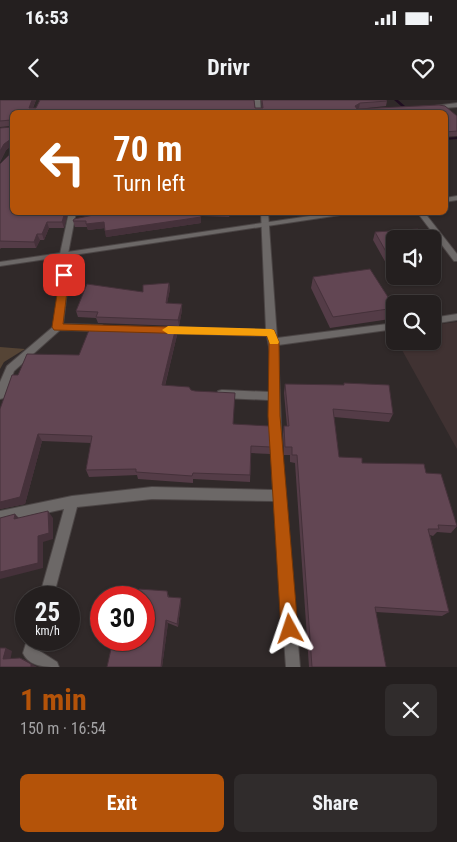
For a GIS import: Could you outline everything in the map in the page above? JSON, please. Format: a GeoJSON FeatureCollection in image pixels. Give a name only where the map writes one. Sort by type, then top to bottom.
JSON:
{"type":"FeatureCollection","features":[{"type":"Feature","properties":{"kind":"street"},"geometry":{"type":"LineString","coordinates":[[428,107],[457,105]]}},
{"type":"Feature","properties":{"kind":"street"},"geometry":{"type":"LineString","coordinates":[[0,264],[264,218],[310,215]]}},
{"type":"Feature","properties":{"kind":"street"},"geometry":{"type":"LineString","coordinates":[[422,215],[457,259]]}},
{"type":"Feature","properties":{"kind":"street"},"geometry":{"type":"LineString","coordinates":[[0,395],[10,369],[58,327],[64,275],[64,254],[74,218]]}},
{"type":"Feature","properties":{"kind":"street"},"geometry":{"type":"LineString","coordinates":[[264,218],[272,338],[278,496],[293,667]]}},
{"type":"Feature","properties":{"kind":"street"},"geometry":{"type":"LineString","coordinates":[[441,320],[457,318]]}},
{"type":"Feature","properties":{"kind":"street"},"geometry":{"type":"LineString","coordinates":[[58,327],[116,329]]}},
{"type":"Feature","properties":{"kind":"street"},"geometry":{"type":"LineString","coordinates":[[154,330],[272,338],[386,327]]}},
{"type":"Feature","properties":{"kind":"street"},"geometry":{"type":"LineString","coordinates":[[215,394],[273,396]]}},
{"type":"Feature","properties":{"kind":"street"},"geometry":{"type":"LineString","coordinates":[[0,516],[72,502],[152,493],[278,496]]}},
{"type":"Feature","properties":{"kind":"street"},"geometry":{"type":"LineString","coordinates":[[49,586],[72,502]]}},
{"type":"Feature","properties":{"kind":"street"},"geometry":{"type":"LineString","coordinates":[[31,651],[30,653],[52,667]]}},
{"type":"Feature","properties":{"kind":"shaded area"},"geometry":{"type":"Polygon","coordinates":[[[457,322],[457,449],[402,350],[441,350],[441,324],[457,322]]]}},
{"type":"Feature","properties":{"kind":"shaded area"},"geometry":{"type":"Polygon","coordinates":[[[0,347],[25,349],[4,362],[0,369],[0,347]]]}},
{"type":"Feature","properties":{"kind":"building"},"geometry":{"type":"Polygon","coordinates":[[[0,100],[32,100],[29,108],[36,108],[40,100],[254,100],[255,108],[263,108],[262,100],[386,100],[360,103],[355,106],[357,109],[445,106],[457,116],[457,131],[448,132],[448,110],[10,110],[10,120],[0,121],[0,100]]]}},
{"type":"Feature","properties":{"kind":"building"},"geometry":{"type":"Polygon","coordinates":[[[10,127],[10,140],[4,144],[0,151],[0,128],[10,127]]]}},
{"type":"Feature","properties":{"kind":"building"},"geometry":{"type":"Polygon","coordinates":[[[10,147],[10,215],[64,215],[62,222],[47,222],[42,234],[37,234],[34,242],[0,241],[0,164],[9,155],[10,147]]]}},
{"type":"Feature","properties":{"kind":"building"},"geometry":{"type":"Polygon","coordinates":[[[93,215],[200,215],[201,217],[105,231],[104,222],[86,224],[86,221],[73,221],[74,219],[93,215]]]}},
{"type":"Feature","properties":{"kind":"building"},"geometry":{"type":"Polygon","coordinates":[[[386,231],[386,252],[375,232],[386,231]]]}},
{"type":"Feature","properties":{"kind":"building"},"geometry":{"type":"Polygon","coordinates":[[[370,269],[387,295],[386,309],[333,317],[313,277],[370,269]]]}},
{"type":"Feature","properties":{"kind":"building"},"geometry":{"type":"Polygon","coordinates":[[[169,283],[166,303],[182,304],[178,320],[96,317],[98,312],[76,311],[87,284],[143,292],[143,285],[169,283]]]}},
{"type":"Feature","properties":{"kind":"building"},"geometry":{"type":"Polygon","coordinates":[[[91,325],[176,327],[162,385],[189,387],[195,391],[235,393],[233,424],[270,426],[271,447],[251,446],[250,475],[193,473],[192,476],[136,472],[136,469],[86,470],[92,436],[38,434],[20,497],[0,502],[0,409],[12,375],[18,375],[27,354],[79,355],[91,325]]]}},
{"type":"Feature","properties":{"kind":"building"},"geometry":{"type":"Polygon","coordinates":[[[344,383],[389,385],[393,414],[333,409],[339,457],[362,458],[362,463],[424,464],[426,473],[441,474],[457,526],[438,525],[439,529],[428,529],[449,612],[375,607],[386,667],[312,667],[297,455],[292,455],[292,447],[285,447],[284,426],[289,426],[285,384],[344,385],[344,383]]]}},
{"type":"Feature","properties":{"kind":"building"},"geometry":{"type":"Polygon","coordinates":[[[48,511],[49,533],[38,536],[38,563],[0,572],[0,518],[15,514],[14,519],[48,511]]]}},
{"type":"Feature","properties":{"kind":"building"},"geometry":{"type":"Polygon","coordinates":[[[155,590],[167,591],[168,597],[181,598],[177,624],[166,620],[161,667],[107,667],[111,651],[155,651],[155,590]]]}},
{"type":"Feature","properties":{"kind":"building"},"geometry":{"type":"Polygon","coordinates":[[[0,648],[6,648],[3,659],[20,658],[31,664],[31,667],[0,667],[0,648]]]}},
{"type":"Feature","properties":{"kind":"waterway"},"geometry":{"type":"LineString","coordinates":[[396,100],[408,110]]}},
{"type":"Feature","properties":{"kind":"waterway"},"geometry":{"type":"LineString","coordinates":[[448,139],[457,138]]}},
{"type":"Feature","properties":{"kind":"slow traffic"},"geometry":{"type":"LineString","coordinates":[[168,330],[271,333],[274,342]]}},
{"type":"Feature","properties":{"kind":"route"},"geometry":{"type":"LineString","coordinates":[[64,275],[58,327],[271,333],[274,342],[273,396],[278,496],[290,629]]}}]}
